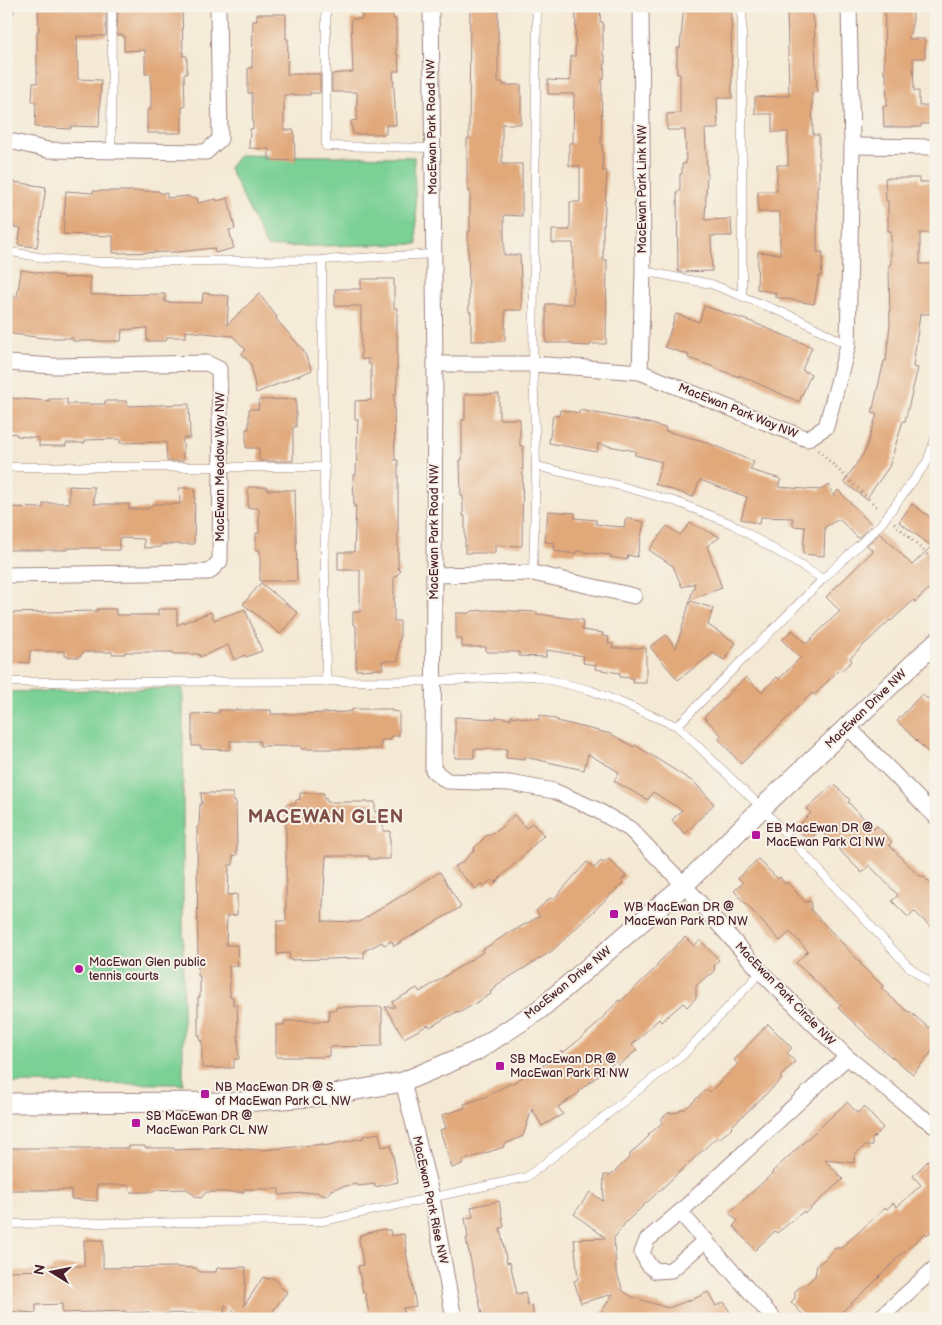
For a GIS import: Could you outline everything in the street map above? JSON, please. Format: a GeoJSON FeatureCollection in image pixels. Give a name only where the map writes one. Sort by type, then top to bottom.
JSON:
{"type":"FeatureCollection","features":[{"type":"Feature","properties":{"kind":"street"},"geometry":{"type":"LineString","coordinates":[[6,140],[48,150],[206,152],[220,139],[218,6]]}},
{"type":"Feature","properties":{"kind":"street","name":"MacEwan Park Road NW"},"geometry":{"type":"LineString","coordinates":[[430,6],[435,364],[433,770],[447,780],[510,783],[528,786],[554,792],[595,808],[630,829],[684,885]]}},
{"type":"Feature","properties":{"kind":"street","name":"MacEwan Park Link NW"},"geometry":{"type":"LineString","coordinates":[[640,372],[643,271],[641,6]]}},
{"type":"Feature","properties":{"kind":"street","name":"MacEwan Park Way NW"},"geometry":{"type":"LineString","coordinates":[[435,364],[533,364],[640,372],[807,439],[826,427],[848,345],[852,146],[849,6]]}},
{"type":"Feature","properties":{"kind":"street"},"geometry":{"type":"LineString","coordinates":[[852,146],[936,147]]}},
{"type":"Feature","properties":{"kind":"street","name":"MacEwan Meadow Way NW"},"geometry":{"type":"LineString","coordinates":[[6,363],[55,366],[207,363],[219,369],[221,467],[220,561],[209,572],[6,575]]}},
{"type":"Feature","properties":{"kind":"street"},"geometry":{"type":"LineString","coordinates":[[435,575],[533,573],[634,596]]}},
{"type":"Feature","properties":{"kind":"street","name":"MacEwan Drive NW"},"geometry":{"type":"LineString","coordinates":[[6,1103],[243,1102],[322,1096],[403,1082],[476,1051],[539,1010],[684,885],[762,808],[933,649]]}},
{"type":"Feature","properties":{"kind":"street"},"geometry":{"type":"LineString","coordinates":[[848,728],[936,817]]}},
{"type":"Feature","properties":{"kind":"street","name":"MacEwan Park Circle NW"},"geometry":{"type":"LineString","coordinates":[[684,885],[761,972],[847,1057],[919,1115],[936,1126]]}},
{"type":"Feature","properties":{"kind":"street"},"geometry":{"type":"LineString","coordinates":[[706,1240],[671,1270],[656,1271],[648,1264],[642,1253],[647,1240],[680,1212],[847,1057]]}},
{"type":"Feature","properties":{"kind":"street","name":"MacEwan Park Rise NW"},"geometry":{"type":"LineString","coordinates":[[403,1082],[432,1197],[454,1319]]}},
{"type":"Feature","properties":{"kind":"street"},"geometry":{"type":"LineString","coordinates":[[680,1212],[774,1319]]}},
{"type":"Feature","properties":{"kind":"street"},"geometry":{"type":"LineString","coordinates":[[879,1319],[936,1267]]}},
{"type":"Feature","properties":{"kind":"lane"},"geometry":{"type":"LineString","coordinates":[[112,6],[112,152]]}},
{"type":"Feature","properties":{"kind":"lane"},"geometry":{"type":"LineString","coordinates":[[326,6],[326,146],[432,148]]}},
{"type":"Feature","properties":{"kind":"lane"},"geometry":{"type":"LineString","coordinates":[[533,573],[536,466],[533,364],[537,6]]}},
{"type":"Feature","properties":{"kind":"lane"},"geometry":{"type":"LineString","coordinates":[[742,6],[742,296]]}},
{"type":"Feature","properties":{"kind":"lane"},"geometry":{"type":"LineString","coordinates":[[6,251],[44,258],[100,262],[322,260],[434,254]]}},
{"type":"Feature","properties":{"kind":"lane"},"geometry":{"type":"LineString","coordinates":[[322,260],[326,680]]}},
{"type":"Feature","properties":{"kind":"lane"},"geometry":{"type":"LineString","coordinates":[[643,271],[711,284],[799,319],[848,345]]}},
{"type":"Feature","properties":{"kind":"lane"},"geometry":{"type":"LineString","coordinates":[[677,726],[823,579],[882,524],[927,462],[936,436]]}},
{"type":"Feature","properties":{"kind":"lane"},"geometry":{"type":"LineString","coordinates":[[536,466],[621,486],[677,502],[732,524],[823,579]]}},
{"type":"Feature","properties":{"kind":"lane"},"geometry":{"type":"LineString","coordinates":[[6,467],[325,467]]}},
{"type":"Feature","properties":{"kind":"lane"},"geometry":{"type":"LineString","coordinates":[[6,682],[432,680],[534,676],[590,690],[677,726],[762,808],[907,965],[936,988]]}},
{"type":"Feature","properties":{"kind":"lane"},"geometry":{"type":"LineString","coordinates":[[6,1224],[323,1221],[527,1177],[683,1054],[761,972]]}},
{"type":"Feature","properties":{"kind":"path"},"geometry":{"type":"LineString","coordinates":[[807,439],[936,563]]}},
{"type":"Feature","properties":{"kind":"green space"},"geometry":{"type":"Polygon","coordinates":[[[239,155],[414,157],[417,244],[267,247],[229,168],[239,155]]]}},
{"type":"Feature","properties":{"kind":"green space"},"geometry":{"type":"Polygon","coordinates":[[[183,688],[183,1084],[6,1083],[6,692],[183,688]]]}},
{"type":"Feature","properties":{"kind":"building"},"geometry":{"type":"Polygon","coordinates":[[[38,6],[106,6],[106,36],[77,36],[78,79],[101,80],[99,127],[71,126],[71,129],[35,127],[36,102],[32,101],[33,83],[37,83],[38,6]]]}},
{"type":"Feature","properties":{"kind":"building"},"geometry":{"type":"Polygon","coordinates":[[[118,6],[182,6],[183,56],[187,56],[187,74],[184,74],[185,107],[182,107],[182,133],[147,133],[147,110],[151,110],[151,74],[145,74],[145,50],[124,51],[124,35],[117,35],[118,6]]]}},
{"type":"Feature","properties":{"kind":"building"},"geometry":{"type":"Polygon","coordinates":[[[362,6],[393,6],[393,19],[396,19],[396,54],[398,54],[399,71],[393,71],[396,125],[386,125],[386,134],[353,134],[351,121],[357,120],[357,92],[332,92],[332,74],[353,72],[351,19],[362,19],[362,6]]]}},
{"type":"Feature","properties":{"kind":"building"},"geometry":{"type":"Polygon","coordinates":[[[470,6],[498,6],[498,82],[503,82],[503,85],[521,85],[521,124],[502,124],[502,164],[522,164],[522,216],[504,215],[504,255],[520,255],[522,310],[505,310],[505,341],[471,341],[468,232],[470,232],[470,191],[468,191],[467,183],[470,6]]]}},
{"type":"Feature","properties":{"kind":"building"},"geometry":{"type":"Polygon","coordinates":[[[576,6],[601,6],[600,22],[603,22],[603,56],[605,56],[604,79],[602,79],[601,144],[603,171],[607,171],[603,225],[603,260],[607,260],[606,344],[590,344],[590,346],[572,345],[572,343],[546,343],[546,304],[573,304],[573,243],[552,243],[552,230],[570,230],[570,202],[580,202],[580,166],[569,166],[569,143],[573,143],[574,94],[548,94],[548,80],[570,81],[571,56],[575,56],[576,6]]]}},
{"type":"Feature","properties":{"kind":"building"},"geometry":{"type":"Polygon","coordinates":[[[684,6],[731,6],[732,98],[717,98],[718,129],[705,129],[707,171],[705,220],[731,219],[732,236],[711,236],[712,271],[678,272],[677,191],[680,191],[682,164],[686,164],[685,130],[667,130],[667,114],[680,113],[680,74],[677,74],[677,48],[680,48],[684,6]]]}},
{"type":"Feature","properties":{"kind":"building"},"geometry":{"type":"Polygon","coordinates":[[[787,6],[812,6],[812,20],[814,20],[817,92],[812,92],[813,135],[819,135],[817,252],[823,252],[821,276],[819,276],[814,304],[775,297],[776,293],[757,289],[758,252],[780,254],[780,212],[758,212],[758,191],[777,191],[777,165],[788,165],[788,132],[772,132],[772,114],[755,114],[755,97],[789,96],[787,6]]]}},
{"type":"Feature","properties":{"kind":"building"},"geometry":{"type":"Polygon","coordinates":[[[885,6],[912,6],[913,19],[909,39],[925,39],[925,58],[913,58],[914,91],[919,91],[919,106],[936,106],[936,124],[921,124],[921,127],[884,127],[883,106],[887,106],[886,74],[884,74],[885,6]]]}},
{"type":"Feature","properties":{"kind":"building"},"geometry":{"type":"Polygon","coordinates":[[[257,14],[286,14],[286,39],[288,39],[287,74],[320,74],[320,93],[284,95],[284,130],[294,130],[295,161],[269,160],[269,149],[249,148],[250,129],[253,129],[252,93],[248,93],[248,68],[252,68],[253,21],[257,21],[257,14]]]}},
{"type":"Feature","properties":{"kind":"building"},"geometry":{"type":"Polygon","coordinates":[[[885,178],[919,178],[919,182],[936,182],[936,233],[920,233],[920,264],[936,264],[936,314],[920,314],[913,367],[918,368],[905,421],[903,421],[889,467],[866,499],[844,482],[865,451],[877,414],[872,413],[884,361],[886,361],[890,325],[889,265],[891,265],[891,231],[888,231],[888,201],[886,201],[885,178]]]}},
{"type":"Feature","properties":{"kind":"building"},"geometry":{"type":"Polygon","coordinates":[[[8,181],[46,187],[37,247],[18,245],[21,228],[6,226],[6,187],[8,187],[8,181]]]}},
{"type":"Feature","properties":{"kind":"building"},"geometry":{"type":"Polygon","coordinates":[[[66,191],[93,193],[93,191],[159,191],[159,193],[167,193],[167,198],[189,196],[190,198],[197,198],[198,203],[228,198],[235,229],[229,230],[234,248],[215,253],[214,248],[178,252],[113,253],[113,236],[63,234],[66,191]]]}},
{"type":"Feature","properties":{"kind":"building"},"geometry":{"type":"Polygon","coordinates":[[[21,270],[63,276],[63,278],[90,277],[90,295],[165,294],[165,302],[202,303],[203,293],[229,296],[227,325],[259,294],[277,317],[276,319],[303,350],[312,370],[256,393],[251,364],[242,354],[246,350],[233,336],[186,331],[186,337],[167,337],[166,341],[147,341],[147,328],[122,330],[121,341],[73,341],[73,338],[43,338],[6,333],[6,294],[17,297],[21,270]]]}},
{"type":"Feature","properties":{"kind":"building"},"geometry":{"type":"Polygon","coordinates":[[[361,279],[394,279],[394,308],[397,308],[397,380],[396,394],[394,394],[395,460],[398,460],[398,568],[401,571],[394,578],[394,621],[400,621],[398,661],[382,661],[383,669],[356,670],[356,625],[353,625],[353,612],[360,612],[360,570],[338,570],[338,552],[354,552],[356,506],[354,507],[353,475],[356,475],[358,419],[355,419],[355,401],[371,400],[371,364],[368,364],[368,359],[361,359],[361,306],[335,306],[335,289],[361,289],[361,279]]]}},
{"type":"Feature","properties":{"kind":"building"},"geometry":{"type":"Polygon","coordinates":[[[704,306],[752,322],[812,347],[802,370],[811,374],[799,402],[739,375],[739,377],[717,369],[688,358],[689,355],[665,347],[676,314],[699,322],[704,306]]]}},
{"type":"Feature","properties":{"kind":"building"},"geometry":{"type":"Polygon","coordinates":[[[465,394],[499,394],[499,419],[520,419],[520,446],[523,446],[522,546],[495,545],[495,553],[465,553],[465,516],[463,516],[463,496],[461,496],[460,460],[462,460],[462,420],[465,420],[465,394]]]}},
{"type":"Feature","properties":{"kind":"building"},"geometry":{"type":"Polygon","coordinates":[[[9,398],[49,401],[49,399],[67,399],[67,404],[105,404],[105,401],[126,401],[127,406],[189,404],[190,438],[183,438],[183,461],[167,461],[166,442],[120,443],[120,439],[85,440],[85,443],[66,443],[66,446],[39,446],[39,438],[6,433],[9,398]]]}},
{"type":"Feature","properties":{"kind":"building"},"geometry":{"type":"Polygon","coordinates":[[[296,399],[296,427],[293,427],[293,461],[259,461],[259,448],[246,448],[246,429],[249,429],[249,409],[259,409],[258,400],[296,399]]]}},
{"type":"Feature","properties":{"kind":"building"},"geometry":{"type":"Polygon","coordinates":[[[560,410],[579,413],[580,410],[644,422],[666,428],[665,431],[703,441],[754,462],[750,470],[781,479],[778,487],[820,490],[829,485],[834,496],[838,490],[872,525],[858,538],[839,519],[825,527],[824,556],[803,554],[805,527],[793,526],[793,518],[761,517],[759,524],[741,519],[747,497],[700,480],[693,497],[655,484],[662,462],[635,455],[635,451],[598,444],[597,452],[549,443],[553,415],[559,416],[560,410]]]}},
{"type":"Feature","properties":{"kind":"building"},"geometry":{"type":"Polygon","coordinates":[[[69,486],[94,487],[94,504],[129,504],[129,509],[148,509],[153,504],[180,504],[179,488],[195,488],[194,544],[161,544],[161,547],[144,548],[144,539],[119,538],[119,550],[67,548],[67,550],[6,550],[6,507],[43,508],[43,504],[48,503],[69,503],[69,486]]]}},
{"type":"Feature","properties":{"kind":"building"},"geometry":{"type":"Polygon","coordinates":[[[248,487],[267,487],[267,490],[295,490],[297,581],[260,581],[260,550],[256,550],[256,533],[259,533],[259,508],[248,508],[248,487]]]}},
{"type":"Feature","properties":{"kind":"building"},"geometry":{"type":"Polygon","coordinates":[[[912,504],[936,521],[936,582],[915,602],[914,600],[890,620],[850,658],[852,661],[841,671],[839,670],[814,695],[812,693],[741,764],[719,739],[722,736],[704,717],[746,677],[761,692],[777,677],[779,679],[800,658],[782,640],[792,630],[806,644],[840,611],[826,597],[873,551],[867,545],[880,533],[912,565],[932,546],[899,522],[912,504]]]}},
{"type":"Feature","properties":{"kind":"building"},"geometry":{"type":"Polygon","coordinates":[[[548,511],[575,513],[575,518],[596,520],[596,524],[609,526],[624,527],[626,518],[644,522],[637,557],[628,555],[627,560],[610,557],[611,555],[576,551],[576,554],[554,551],[555,543],[545,542],[548,511]]]}},
{"type":"Feature","properties":{"kind":"building"},"geometry":{"type":"Polygon","coordinates":[[[690,523],[720,537],[707,546],[722,588],[690,599],[695,583],[682,587],[673,566],[649,550],[667,526],[680,535],[690,523]]]}},
{"type":"Feature","properties":{"kind":"building"},"geometry":{"type":"Polygon","coordinates":[[[261,583],[298,613],[280,634],[243,604],[261,583]]]}},
{"type":"Feature","properties":{"kind":"building"},"geometry":{"type":"Polygon","coordinates":[[[690,601],[713,608],[708,625],[736,643],[724,660],[713,653],[678,680],[650,647],[666,635],[676,648],[690,601]]]}},
{"type":"Feature","properties":{"kind":"building"},"geometry":{"type":"Polygon","coordinates":[[[97,609],[116,609],[116,615],[158,615],[158,609],[177,609],[177,625],[211,612],[214,620],[245,609],[262,651],[234,660],[228,645],[200,657],[199,654],[173,654],[173,652],[125,652],[125,654],[112,654],[112,652],[84,652],[79,657],[74,657],[65,656],[65,651],[30,651],[29,663],[6,662],[6,613],[97,611],[97,609]]]}},
{"type":"Feature","properties":{"kind":"building"},"geometry":{"type":"Polygon","coordinates":[[[486,610],[537,612],[537,614],[583,620],[582,630],[603,633],[602,636],[609,637],[608,643],[613,644],[612,648],[646,648],[646,683],[633,683],[633,678],[620,677],[620,673],[595,669],[596,665],[583,663],[584,656],[546,650],[546,657],[519,656],[519,652],[486,652],[486,647],[462,647],[462,639],[456,638],[456,613],[486,610]]]}},
{"type":"Feature","properties":{"kind":"building"},"geometry":{"type":"Polygon","coordinates":[[[936,690],[936,760],[897,721],[922,694],[927,699],[936,690]]]}},
{"type":"Feature","properties":{"kind":"building"},"geometry":{"type":"Polygon","coordinates":[[[352,709],[391,709],[391,711],[399,712],[399,736],[391,736],[391,740],[381,740],[381,749],[301,749],[301,746],[260,746],[260,741],[230,741],[230,750],[201,749],[201,746],[192,746],[192,714],[219,713],[219,710],[271,710],[271,714],[303,714],[345,712],[352,711],[352,709]]]}},
{"type":"Feature","properties":{"kind":"building"},"geometry":{"type":"Polygon","coordinates":[[[540,715],[611,734],[634,747],[635,745],[695,783],[714,804],[685,834],[672,820],[682,810],[653,792],[648,800],[614,781],[619,772],[588,754],[584,770],[525,757],[524,760],[506,758],[507,749],[474,749],[474,758],[455,758],[455,717],[511,719],[511,716],[539,720],[540,715]]]}},
{"type":"Feature","properties":{"kind":"building"},"geometry":{"type":"Polygon","coordinates":[[[834,784],[874,829],[877,826],[892,842],[889,845],[918,875],[924,877],[932,885],[936,892],[936,932],[914,911],[908,917],[892,901],[898,895],[869,865],[862,873],[820,830],[809,841],[796,828],[811,813],[806,809],[834,784]]]}},
{"type":"Feature","properties":{"kind":"building"},"geometry":{"type":"Polygon","coordinates":[[[201,793],[233,793],[233,801],[236,802],[237,855],[233,856],[233,865],[229,865],[228,895],[237,894],[237,915],[227,916],[226,945],[237,945],[238,966],[229,966],[230,997],[233,997],[233,1005],[237,1005],[239,1059],[234,1059],[234,1068],[202,1068],[202,1041],[200,1041],[200,1035],[198,1035],[200,976],[198,976],[197,827],[199,826],[200,804],[202,804],[201,793]]]}},
{"type":"Feature","properties":{"kind":"building"},"geometry":{"type":"Polygon","coordinates":[[[300,793],[324,793],[324,799],[327,799],[327,802],[375,802],[375,812],[383,812],[383,831],[390,831],[390,859],[369,859],[369,856],[326,856],[322,921],[359,922],[440,872],[461,907],[394,946],[392,941],[384,945],[382,942],[364,951],[364,958],[290,960],[289,953],[277,954],[277,921],[286,921],[286,804],[296,804],[296,800],[300,799],[300,793]]]}},
{"type":"Feature","properties":{"kind":"building"},"geometry":{"type":"Polygon","coordinates":[[[514,815],[526,828],[532,823],[544,835],[495,883],[491,880],[484,886],[482,883],[476,889],[454,867],[464,861],[488,834],[489,836],[495,833],[514,815]]]}},
{"type":"Feature","properties":{"kind":"building"},"geometry":{"type":"Polygon","coordinates":[[[609,859],[626,876],[621,881],[623,883],[552,951],[495,986],[496,988],[490,992],[491,994],[459,1013],[458,1011],[430,1027],[428,1025],[404,1038],[385,1007],[395,1007],[392,1002],[417,988],[420,992],[483,952],[482,950],[504,936],[540,916],[536,911],[550,898],[553,900],[587,862],[594,868],[601,861],[603,863],[609,859]]]}},
{"type":"Feature","properties":{"kind":"building"},"geometry":{"type":"Polygon","coordinates":[[[758,859],[778,879],[780,877],[785,884],[787,882],[805,902],[811,901],[811,910],[860,964],[883,986],[881,988],[929,1028],[936,1020],[936,1047],[913,1074],[883,1050],[838,1008],[841,1005],[796,963],[808,951],[790,932],[780,941],[734,891],[743,883],[738,878],[758,859]]]}},
{"type":"Feature","properties":{"kind":"building"},"geometry":{"type":"Polygon","coordinates":[[[685,937],[694,946],[700,940],[719,960],[715,964],[714,972],[696,986],[696,998],[687,1007],[683,1003],[661,1022],[659,1019],[632,1045],[637,1050],[619,1065],[616,1061],[580,1092],[558,1107],[563,1114],[542,1126],[532,1109],[523,1136],[503,1145],[504,1147],[464,1160],[462,1164],[452,1168],[440,1130],[446,1128],[442,1115],[465,1108],[464,1104],[485,1097],[511,1084],[549,1062],[562,1051],[563,1053],[593,1028],[619,1000],[621,1001],[658,966],[656,965],[685,937]]]}},
{"type":"Feature","properties":{"kind":"building"},"geometry":{"type":"Polygon","coordinates":[[[336,1007],[382,1007],[382,1046],[329,1047],[329,1056],[320,1057],[276,1057],[276,1025],[284,1025],[284,1021],[329,1021],[329,1010],[336,1010],[336,1007]]]}},
{"type":"Feature","properties":{"kind":"building"},"geometry":{"type":"Polygon","coordinates":[[[768,1024],[792,1048],[787,1053],[795,1062],[780,1077],[782,1079],[732,1128],[719,1139],[717,1137],[626,1222],[614,1238],[616,1270],[623,1291],[632,1297],[668,1308],[708,1292],[716,1306],[724,1302],[734,1319],[597,1319],[613,1294],[581,1303],[574,1281],[578,1279],[574,1239],[606,1238],[574,1214],[590,1192],[603,1201],[604,1175],[611,1175],[624,1163],[648,1135],[662,1123],[662,1118],[668,1113],[678,1112],[683,1108],[684,1110],[707,1089],[710,1092],[738,1064],[734,1060],[768,1024]]]}},
{"type":"Feature","properties":{"kind":"building"},"geometry":{"type":"Polygon","coordinates":[[[847,1102],[857,1113],[864,1107],[883,1128],[872,1139],[872,1146],[865,1146],[855,1154],[854,1163],[825,1160],[843,1179],[805,1213],[804,1211],[777,1233],[775,1231],[755,1250],[733,1226],[738,1221],[729,1213],[847,1102]]]}},
{"type":"Feature","properties":{"kind":"building"},"geometry":{"type":"Polygon","coordinates":[[[379,1133],[382,1147],[391,1145],[398,1182],[375,1187],[375,1184],[359,1186],[356,1184],[336,1188],[331,1190],[328,1195],[321,1195],[317,1192],[279,1195],[279,1189],[244,1189],[244,1192],[206,1192],[201,1198],[196,1197],[187,1189],[130,1192],[129,1185],[97,1185],[97,1201],[71,1199],[71,1190],[6,1190],[6,1148],[129,1148],[129,1146],[145,1146],[145,1148],[174,1148],[174,1150],[227,1148],[264,1150],[324,1144],[324,1146],[379,1133]]]}},
{"type":"Feature","properties":{"kind":"building"},"geometry":{"type":"Polygon","coordinates":[[[936,1156],[936,1226],[927,1235],[925,1233],[894,1261],[880,1277],[834,1319],[807,1319],[791,1302],[795,1298],[795,1291],[815,1276],[817,1265],[835,1248],[841,1248],[885,1208],[887,1209],[893,1203],[897,1207],[921,1185],[913,1176],[930,1159],[936,1156]]]}},
{"type":"Feature","properties":{"kind":"building"},"geometry":{"type":"Polygon","coordinates":[[[499,1201],[504,1227],[500,1228],[507,1263],[510,1262],[517,1294],[525,1292],[528,1306],[532,1305],[534,1319],[496,1319],[495,1317],[483,1319],[466,1238],[468,1238],[465,1218],[473,1217],[471,1207],[499,1201]]]}},
{"type":"Feature","properties":{"kind":"building"},"geometry":{"type":"Polygon","coordinates":[[[384,1229],[390,1230],[391,1236],[404,1234],[416,1306],[403,1308],[405,1319],[370,1319],[365,1293],[363,1293],[358,1266],[363,1265],[360,1235],[384,1229]]]}},
{"type":"Feature","properties":{"kind":"building"},"geometry":{"type":"Polygon","coordinates":[[[84,1240],[103,1240],[103,1268],[174,1267],[195,1268],[200,1272],[216,1272],[217,1268],[246,1267],[244,1306],[263,1277],[273,1278],[287,1292],[267,1319],[245,1319],[225,1305],[224,1314],[166,1313],[166,1315],[149,1315],[149,1312],[126,1313],[126,1311],[62,1313],[62,1304],[36,1305],[36,1313],[6,1311],[6,1271],[52,1270],[52,1266],[84,1266],[84,1240]]]}},
{"type":"Feature","properties":{"kind":"place","name":"EB MacEwan DR @ MacEwan Park CI NW"},"geometry":{"type":"Point","coordinates":[756,835]}},
{"type":"Feature","properties":{"kind":"place","name":"WB MacEwan DR @ MacEwan Park RD NW"},"geometry":{"type":"Point","coordinates":[614,914]}},
{"type":"Feature","properties":{"kind":"place","name":"MacEwan Glen public tennis courts"},"geometry":{"type":"Point","coordinates":[79,969]}},
{"type":"Feature","properties":{"kind":"place","name":"SB MacEwan DR @ MacEwan Park RI NW"},"geometry":{"type":"Point","coordinates":[500,1066]}},
{"type":"Feature","properties":{"kind":"place","name":"NB MacEwan DR @ S. of MacEwan Park CL NW"},"geometry":{"type":"Point","coordinates":[205,1094]}},
{"type":"Feature","properties":{"kind":"place","name":"SB MacEwan DR @ MacEwan Park CL NW"},"geometry":{"type":"Point","coordinates":[136,1123]}},
{"type":"Feature","properties":{"kind":"district","name":"MACEWAN GLEN"},"geometry":{"type":"Point","coordinates":[326,817]}}]}
